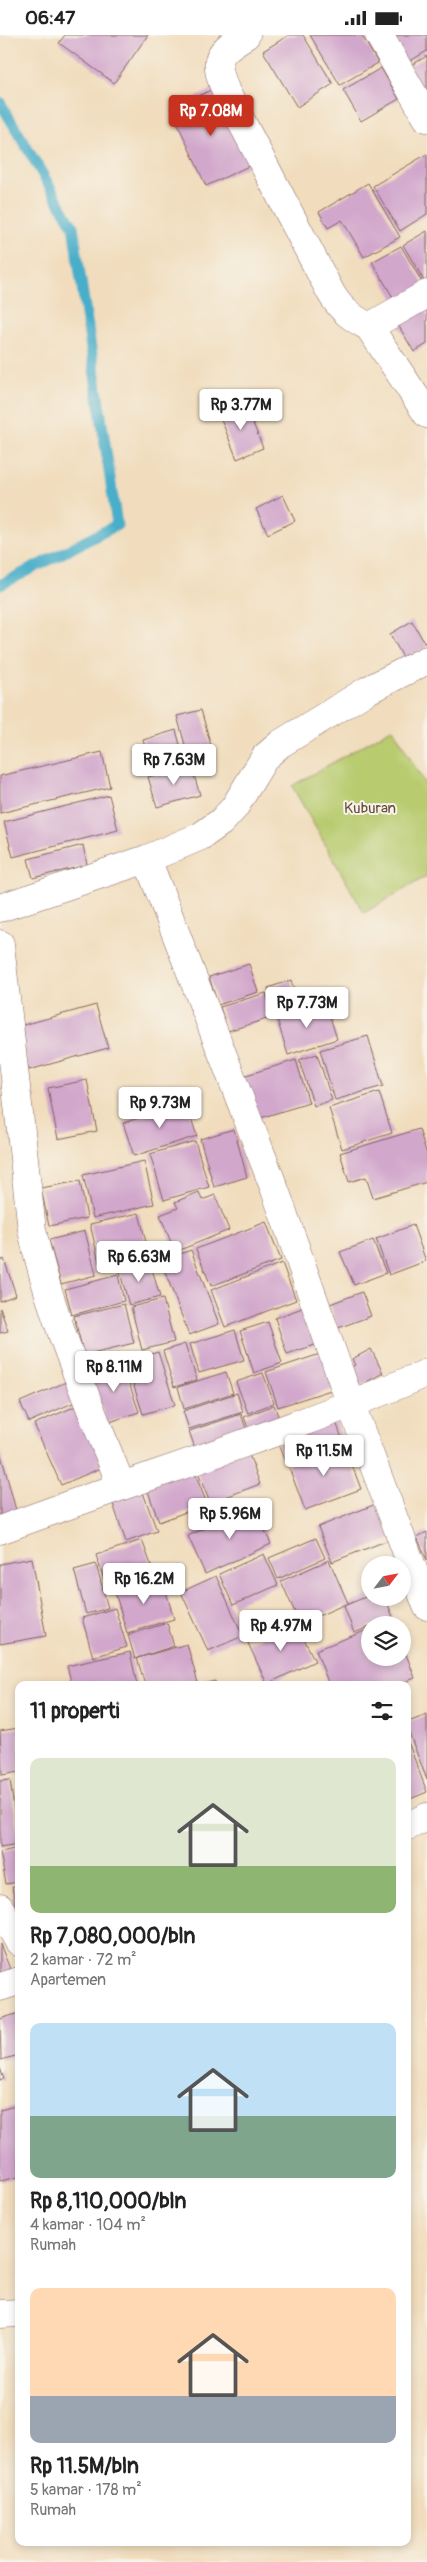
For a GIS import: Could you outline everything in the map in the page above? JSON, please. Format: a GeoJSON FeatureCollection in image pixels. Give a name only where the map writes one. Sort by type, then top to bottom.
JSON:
{"type":"FeatureCollection","features":[{"type":"Feature","properties":{"kind":"street"},"geometry":{"type":"LineString","coordinates":[[246,35],[224,48],[219,54],[217,64],[226,93],[339,307],[349,316],[369,327],[427,414]]}},
{"type":"Feature","properties":{"kind":"street"},"geometry":{"type":"LineString","coordinates":[[379,35],[427,118]]}},
{"type":"Feature","properties":{"kind":"street"},"geometry":{"type":"LineString","coordinates":[[369,327],[427,294]]}},
{"type":"Feature","properties":{"kind":"street"},"geometry":{"type":"LineString","coordinates":[[0,908],[147,859],[201,836],[221,822],[234,808],[265,757],[280,744],[368,690],[427,660]]}},
{"type":"Feature","properties":{"kind":"street"},"geometry":{"type":"LineString","coordinates":[[147,859],[275,1191],[351,1405],[427,1606]]}},
{"type":"Feature","properties":{"kind":"street"},"geometry":{"type":"LineString","coordinates":[[0,944],[32,1230],[41,1271],[58,1323],[122,1485]]}},
{"type":"Feature","properties":{"kind":"street"},"geometry":{"type":"LineString","coordinates":[[0,1530],[351,1405],[427,1373]]}},
{"type":"Feature","properties":{"kind":"street"},"geometry":{"type":"LineString","coordinates":[[411,1825],[427,1817]]}},
{"type":"Feature","properties":{"kind":"street"},"geometry":{"type":"LineString","coordinates":[[0,1908],[15,1935]]}},
{"type":"Feature","properties":{"kind":"street"},"geometry":{"type":"LineString","coordinates":[[0,1987],[15,1982]]}},
{"type":"Feature","properties":{"kind":"street"},"geometry":{"type":"LineString","coordinates":[[0,2314],[15,2313]]}},
{"type":"Feature","properties":{"kind":"green space","name":"Kuburan"},"geometry":{"type":"Polygon","coordinates":[[[393,728],[427,788],[427,876],[364,913],[292,786],[393,728]]]}},
{"type":"Feature","properties":{"kind":"building"},"geometry":{"type":"Polygon","coordinates":[[[65,35],[148,35],[114,83],[59,43],[65,35]]]}},
{"type":"Feature","properties":{"kind":"building"},"geometry":{"type":"Polygon","coordinates":[[[289,35],[303,35],[333,84],[297,107],[263,51],[289,35]]]}},
{"type":"Feature","properties":{"kind":"building"},"geometry":{"type":"Polygon","coordinates":[[[310,35],[363,35],[378,63],[340,85],[310,35]]]}},
{"type":"Feature","properties":{"kind":"building"},"geometry":{"type":"Polygon","coordinates":[[[388,35],[427,35],[427,51],[405,64],[388,35]]]}},
{"type":"Feature","properties":{"kind":"building"},"geometry":{"type":"Polygon","coordinates":[[[427,56],[427,97],[406,68],[427,56]]]}},
{"type":"Feature","properties":{"kind":"building"},"geometry":{"type":"Polygon","coordinates":[[[381,68],[399,99],[361,121],[343,90],[381,68]]]}},
{"type":"Feature","properties":{"kind":"building"},"geometry":{"type":"Polygon","coordinates":[[[215,88],[251,165],[206,186],[171,109],[215,88]]]}},
{"type":"Feature","properties":{"kind":"building"},"geometry":{"type":"Polygon","coordinates":[[[427,154],[427,214],[400,231],[373,186],[427,154]]]}},
{"type":"Feature","properties":{"kind":"building"},"geometry":{"type":"Polygon","coordinates":[[[368,183],[400,237],[364,257],[342,220],[328,228],[319,212],[368,183]]]}},
{"type":"Feature","properties":{"kind":"building"},"geometry":{"type":"Polygon","coordinates":[[[427,231],[427,286],[403,245],[427,231]]]}},
{"type":"Feature","properties":{"kind":"building"},"geometry":{"type":"Polygon","coordinates":[[[401,246],[425,287],[397,304],[372,262],[401,246]]]}},
{"type":"Feature","properties":{"kind":"building"},"geometry":{"type":"Polygon","coordinates":[[[427,304],[427,344],[414,352],[397,323],[427,304]]]}},
{"type":"Feature","properties":{"kind":"building"},"geometry":{"type":"Polygon","coordinates":[[[245,403],[263,448],[237,459],[219,414],[245,403]]]}},
{"type":"Feature","properties":{"kind":"building"},"geometry":{"type":"Polygon","coordinates":[[[283,495],[295,521],[268,534],[256,509],[283,495]]]}},
{"type":"Feature","properties":{"kind":"building"},"geometry":{"type":"Polygon","coordinates":[[[412,621],[427,647],[404,659],[390,634],[412,621]]]}},
{"type":"Feature","properties":{"kind":"building"},"geometry":{"type":"Polygon","coordinates":[[[201,710],[212,749],[188,756],[177,716],[201,710]]]}},
{"type":"Feature","properties":{"kind":"building"},"geometry":{"type":"Polygon","coordinates":[[[176,730],[183,756],[150,765],[143,740],[176,730]]]}},
{"type":"Feature","properties":{"kind":"building"},"geometry":{"type":"Polygon","coordinates":[[[102,752],[110,787],[0,813],[0,776],[102,752]]]}},
{"type":"Feature","properties":{"kind":"building"},"geometry":{"type":"Polygon","coordinates":[[[191,765],[200,795],[157,807],[148,777],[191,765]]]}},
{"type":"Feature","properties":{"kind":"building"},"geometry":{"type":"Polygon","coordinates":[[[109,795],[118,830],[13,857],[4,822],[109,795]]]}},
{"type":"Feature","properties":{"kind":"building"},"geometry":{"type":"Polygon","coordinates":[[[83,845],[87,865],[33,878],[28,859],[83,845]]]}},
{"type":"Feature","properties":{"kind":"building"},"geometry":{"type":"Polygon","coordinates":[[[249,964],[258,992],[218,1005],[209,977],[249,964]]]}},
{"type":"Feature","properties":{"kind":"building"},"geometry":{"type":"Polygon","coordinates":[[[291,980],[299,1006],[276,1014],[268,988],[291,980]]]}},
{"type":"Feature","properties":{"kind":"building"},"geometry":{"type":"Polygon","coordinates":[[[266,993],[273,1017],[228,1031],[220,1007],[266,993]]]}},
{"type":"Feature","properties":{"kind":"building"},"geometry":{"type":"Polygon","coordinates":[[[326,1004],[337,1039],[288,1055],[277,1019],[326,1004]]]}},
{"type":"Feature","properties":{"kind":"building"},"geometry":{"type":"Polygon","coordinates":[[[96,1005],[108,1048],[29,1070],[16,1027],[96,1005]]]}},
{"type":"Feature","properties":{"kind":"building"},"geometry":{"type":"Polygon","coordinates":[[[368,1036],[383,1086],[335,1100],[320,1050],[368,1036]]]}},
{"type":"Feature","properties":{"kind":"building"},"geometry":{"type":"Polygon","coordinates":[[[317,1054],[332,1100],[314,1106],[299,1060],[317,1054]]]}},
{"type":"Feature","properties":{"kind":"building"},"geometry":{"type":"Polygon","coordinates":[[[296,1060],[309,1103],[257,1119],[243,1076],[296,1060]]]}},
{"type":"Feature","properties":{"kind":"building"},"geometry":{"type":"Polygon","coordinates":[[[87,1080],[97,1131],[58,1139],[48,1088],[87,1080]]]}},
{"type":"Feature","properties":{"kind":"building"},"geometry":{"type":"Polygon","coordinates":[[[379,1092],[392,1133],[342,1149],[329,1108],[379,1092]]]}},
{"type":"Feature","properties":{"kind":"building"},"geometry":{"type":"Polygon","coordinates":[[[186,1103],[197,1136],[134,1156],[123,1123],[186,1103]]]}},
{"type":"Feature","properties":{"kind":"building"},"geometry":{"type":"Polygon","coordinates":[[[234,1129],[247,1177],[214,1187],[200,1139],[234,1129]]]}},
{"type":"Feature","properties":{"kind":"building"},"geometry":{"type":"Polygon","coordinates":[[[419,1129],[427,1155],[427,1182],[373,1198],[366,1177],[349,1182],[340,1153],[419,1129]]]}},
{"type":"Feature","properties":{"kind":"building"},"geometry":{"type":"Polygon","coordinates":[[[195,1141],[209,1187],[164,1200],[150,1154],[195,1141]]]}},
{"type":"Feature","properties":{"kind":"building"},"geometry":{"type":"Polygon","coordinates":[[[144,1161],[154,1204],[93,1218],[83,1175],[144,1161]]]}},
{"type":"Feature","properties":{"kind":"building"},"geometry":{"type":"Polygon","coordinates":[[[80,1181],[87,1218],[49,1226],[41,1188],[80,1181]]]}},
{"type":"Feature","properties":{"kind":"building"},"geometry":{"type":"Polygon","coordinates":[[[199,1192],[202,1200],[215,1195],[229,1230],[175,1252],[160,1215],[178,1208],[175,1202],[199,1192]]]}},
{"type":"Feature","properties":{"kind":"building"},"geometry":{"type":"Polygon","coordinates":[[[139,1213],[150,1259],[101,1271],[90,1224],[139,1213]]]}},
{"type":"Feature","properties":{"kind":"building"},"geometry":{"type":"Polygon","coordinates":[[[266,1222],[281,1260],[211,1286],[196,1249],[266,1222]]]}},
{"type":"Feature","properties":{"kind":"building"},"geometry":{"type":"Polygon","coordinates":[[[413,1225],[426,1261],[389,1275],[376,1239],[413,1225]]]}},
{"type":"Feature","properties":{"kind":"building"},"geometry":{"type":"Polygon","coordinates":[[[85,1231],[96,1275],[61,1284],[49,1240],[85,1231]]]}},
{"type":"Feature","properties":{"kind":"building"},"geometry":{"type":"Polygon","coordinates":[[[373,1240],[386,1273],[354,1285],[340,1252],[373,1240]]]}},
{"type":"Feature","properties":{"kind":"building"},"geometry":{"type":"Polygon","coordinates":[[[191,1250],[219,1324],[189,1335],[161,1261],[191,1250]]]}},
{"type":"Feature","properties":{"kind":"building"},"geometry":{"type":"Polygon","coordinates":[[[4,1259],[16,1295],[0,1301],[0,1261],[4,1259]]]}},
{"type":"Feature","properties":{"kind":"building"},"geometry":{"type":"Polygon","coordinates":[[[150,1262],[160,1297],[129,1305],[119,1269],[150,1262]]]}},
{"type":"Feature","properties":{"kind":"building"},"geometry":{"type":"Polygon","coordinates":[[[282,1263],[296,1300],[225,1327],[211,1290],[282,1263]]]}},
{"type":"Feature","properties":{"kind":"building"},"geometry":{"type":"Polygon","coordinates":[[[118,1275],[124,1301],[72,1315],[65,1289],[118,1275]]]}},
{"type":"Feature","properties":{"kind":"building"},"geometry":{"type":"Polygon","coordinates":[[[362,1292],[371,1316],[338,1328],[330,1304],[362,1292]]]}},
{"type":"Feature","properties":{"kind":"building"},"geometry":{"type":"Polygon","coordinates":[[[163,1299],[174,1342],[142,1350],[131,1307],[163,1299]]]}},
{"type":"Feature","properties":{"kind":"building"},"geometry":{"type":"Polygon","coordinates":[[[124,1304],[134,1343],[84,1355],[74,1316],[124,1304]]]}},
{"type":"Feature","properties":{"kind":"building"},"geometry":{"type":"Polygon","coordinates":[[[305,1307],[318,1344],[287,1354],[275,1318],[305,1307]]]}},
{"type":"Feature","properties":{"kind":"building"},"geometry":{"type":"Polygon","coordinates":[[[0,1308],[8,1331],[0,1333],[0,1308]]]}},
{"type":"Feature","properties":{"kind":"building"},"geometry":{"type":"Polygon","coordinates":[[[268,1322],[282,1363],[254,1373],[240,1331],[268,1322]]]}},
{"type":"Feature","properties":{"kind":"building"},"geometry":{"type":"Polygon","coordinates":[[[235,1330],[244,1360],[199,1373],[190,1344],[235,1330]]]}},
{"type":"Feature","properties":{"kind":"building"},"geometry":{"type":"Polygon","coordinates":[[[185,1344],[197,1380],[174,1387],[163,1351],[185,1344]]]}},
{"type":"Feature","properties":{"kind":"building"},"geometry":{"type":"Polygon","coordinates":[[[371,1349],[383,1373],[357,1387],[348,1369],[355,1365],[352,1359],[371,1349]]]}},
{"type":"Feature","properties":{"kind":"building"},"geometry":{"type":"Polygon","coordinates":[[[158,1352],[175,1405],[143,1414],[126,1362],[158,1352]]]}},
{"type":"Feature","properties":{"kind":"building"},"geometry":{"type":"Polygon","coordinates":[[[326,1352],[337,1388],[278,1407],[266,1372],[326,1352]]]}},
{"type":"Feature","properties":{"kind":"building"},"geometry":{"type":"Polygon","coordinates":[[[122,1362],[139,1412],[107,1423],[90,1373],[122,1362]]]}},
{"type":"Feature","properties":{"kind":"building"},"geometry":{"type":"Polygon","coordinates":[[[226,1372],[233,1393],[184,1409],[178,1387],[226,1372]]]}},
{"type":"Feature","properties":{"kind":"building"},"geometry":{"type":"Polygon","coordinates":[[[263,1373],[274,1403],[248,1413],[236,1382],[263,1373]]]}},
{"type":"Feature","properties":{"kind":"building"},"geometry":{"type":"Polygon","coordinates":[[[73,1379],[82,1399],[29,1422],[20,1402],[73,1379]]]}},
{"type":"Feature","properties":{"kind":"building"},"geometry":{"type":"Polygon","coordinates":[[[237,1393],[243,1412],[189,1429],[183,1411],[237,1393]]]}},
{"type":"Feature","properties":{"kind":"building"},"geometry":{"type":"Polygon","coordinates":[[[81,1404],[108,1465],[61,1485],[34,1424],[81,1404]]]}},
{"type":"Feature","properties":{"kind":"building"},"geometry":{"type":"Polygon","coordinates":[[[274,1405],[280,1421],[250,1433],[244,1417],[274,1405]]]}},
{"type":"Feature","properties":{"kind":"building"},"geometry":{"type":"Polygon","coordinates":[[[241,1414],[248,1434],[196,1451],[189,1431],[241,1414]]]}},
{"type":"Feature","properties":{"kind":"building"},"geometry":{"type":"Polygon","coordinates":[[[336,1422],[343,1441],[285,1462],[278,1444],[336,1422]]]}},
{"type":"Feature","properties":{"kind":"building"},"geometry":{"type":"Polygon","coordinates":[[[344,1444],[361,1489],[305,1510],[288,1465],[344,1444]]]}},
{"type":"Feature","properties":{"kind":"building"},"geometry":{"type":"Polygon","coordinates":[[[247,1449],[260,1484],[210,1503],[196,1468],[247,1449]]]}},
{"type":"Feature","properties":{"kind":"building"},"geometry":{"type":"Polygon","coordinates":[[[0,1451],[17,1514],[0,1518],[0,1451]]]}},
{"type":"Feature","properties":{"kind":"building"},"geometry":{"type":"Polygon","coordinates":[[[193,1468],[207,1504],[159,1522],[146,1486],[193,1468]]]}},
{"type":"Feature","properties":{"kind":"building"},"geometry":{"type":"Polygon","coordinates":[[[141,1487],[157,1531],[126,1542],[111,1498],[141,1487]]]}},
{"type":"Feature","properties":{"kind":"building"},"geometry":{"type":"Polygon","coordinates":[[[376,1504],[391,1539],[332,1562],[318,1527],[376,1504]]]}},
{"type":"Feature","properties":{"kind":"building"},"geometry":{"type":"Polygon","coordinates":[[[254,1506],[271,1544],[205,1574],[188,1536],[254,1506]]]}},
{"type":"Feature","properties":{"kind":"building"},"geometry":{"type":"Polygon","coordinates":[[[427,1532],[427,1560],[417,1537],[427,1532]]]}},
{"type":"Feature","properties":{"kind":"building"},"geometry":{"type":"Polygon","coordinates":[[[316,1538],[325,1558],[278,1579],[269,1558],[316,1538]]]}},
{"type":"Feature","properties":{"kind":"building"},"geometry":{"type":"Polygon","coordinates":[[[142,1540],[155,1576],[108,1592],[96,1555],[142,1540]]]}},
{"type":"Feature","properties":{"kind":"building"},"geometry":{"type":"Polygon","coordinates":[[[264,1554],[278,1585],[233,1605],[219,1574],[264,1554]]]}},
{"type":"Feature","properties":{"kind":"building"},"geometry":{"type":"Polygon","coordinates":[[[32,1558],[46,1636],[0,1644],[0,1564],[32,1558]]]}},
{"type":"Feature","properties":{"kind":"building"},"geometry":{"type":"Polygon","coordinates":[[[329,1560],[348,1603],[300,1624],[281,1581],[329,1560]]]}},
{"type":"Feature","properties":{"kind":"building"},"geometry":{"type":"Polygon","coordinates":[[[96,1564],[108,1608],[86,1614],[74,1570],[96,1564]]]}},
{"type":"Feature","properties":{"kind":"building"},"geometry":{"type":"Polygon","coordinates":[[[216,1576],[243,1636],[208,1651],[181,1592],[216,1576]]]}},
{"type":"Feature","properties":{"kind":"building"},"geometry":{"type":"Polygon","coordinates":[[[162,1578],[174,1619],[127,1633],[115,1592],[162,1578]]]}},
{"type":"Feature","properties":{"kind":"building"},"geometry":{"type":"Polygon","coordinates":[[[361,1599],[361,1606],[389,1606],[393,1616],[361,1616],[361,1630],[354,1633],[344,1606],[361,1599]]]}},
{"type":"Feature","properties":{"kind":"building"},"geometry":{"type":"Polygon","coordinates":[[[115,1608],[127,1647],[93,1657],[82,1618],[115,1608]]]}},
{"type":"Feature","properties":{"kind":"building"},"geometry":{"type":"Polygon","coordinates":[[[295,1621],[315,1661],[273,1681],[266,1681],[248,1643],[295,1621]]]}},
{"type":"Feature","properties":{"kind":"building"},"geometry":{"type":"Polygon","coordinates":[[[167,1623],[174,1646],[135,1659],[128,1635],[167,1623]]]}},
{"type":"Feature","properties":{"kind":"building"},"geometry":{"type":"Polygon","coordinates":[[[361,1632],[361,1666],[410,1666],[415,1678],[407,1681],[328,1681],[316,1650],[361,1632]]]}},
{"type":"Feature","properties":{"kind":"building"},"geometry":{"type":"Polygon","coordinates":[[[187,1644],[197,1681],[144,1681],[137,1658],[187,1644]]]}},
{"type":"Feature","properties":{"kind":"building"},"geometry":{"type":"Polygon","coordinates":[[[130,1652],[136,1681],[71,1681],[67,1666],[130,1652]]]}},
{"type":"Feature","properties":{"kind":"building"},"geometry":{"type":"Polygon","coordinates":[[[427,1715],[427,1780],[411,1738],[411,1721],[427,1715]]]}},
{"type":"Feature","properties":{"kind":"building"},"geometry":{"type":"Polygon","coordinates":[[[15,1729],[15,1773],[2,1775],[0,1731],[15,1729]]]}},
{"type":"Feature","properties":{"kind":"building"},"geometry":{"type":"Polygon","coordinates":[[[411,1750],[427,1792],[411,1799],[411,1750]]]}},
{"type":"Feature","properties":{"kind":"building"},"geometry":{"type":"Polygon","coordinates":[[[10,1780],[15,1816],[15,1845],[0,1847],[0,1781],[10,1780]]]}},
{"type":"Feature","properties":{"kind":"building"},"geometry":{"type":"Polygon","coordinates":[[[15,1849],[15,1883],[6,1884],[0,1852],[15,1849]]]}},
{"type":"Feature","properties":{"kind":"building"},"geometry":{"type":"Polygon","coordinates":[[[12,1887],[15,1887],[15,1905],[12,1887]]]}},
{"type":"Feature","properties":{"kind":"building"},"geometry":{"type":"Polygon","coordinates":[[[0,1944],[12,1974],[0,1978],[0,1944]]]}},
{"type":"Feature","properties":{"kind":"building"},"geometry":{"type":"Polygon","coordinates":[[[15,2014],[15,2056],[1,2060],[0,2019],[15,2014]]]}},
{"type":"Feature","properties":{"kind":"building"},"geometry":{"type":"Polygon","coordinates":[[[0,2068],[4,2079],[0,2080],[0,2068]]]}},
{"type":"Feature","properties":{"kind":"building"},"geometry":{"type":"Polygon","coordinates":[[[15,2106],[15,2178],[0,2181],[0,2110],[15,2106]]]}},
{"type":"Feature","properties":{"kind":"waterway"},"geometry":{"type":"LineString","coordinates":[[0,102],[73,226],[117,525],[0,585]]}}]}
